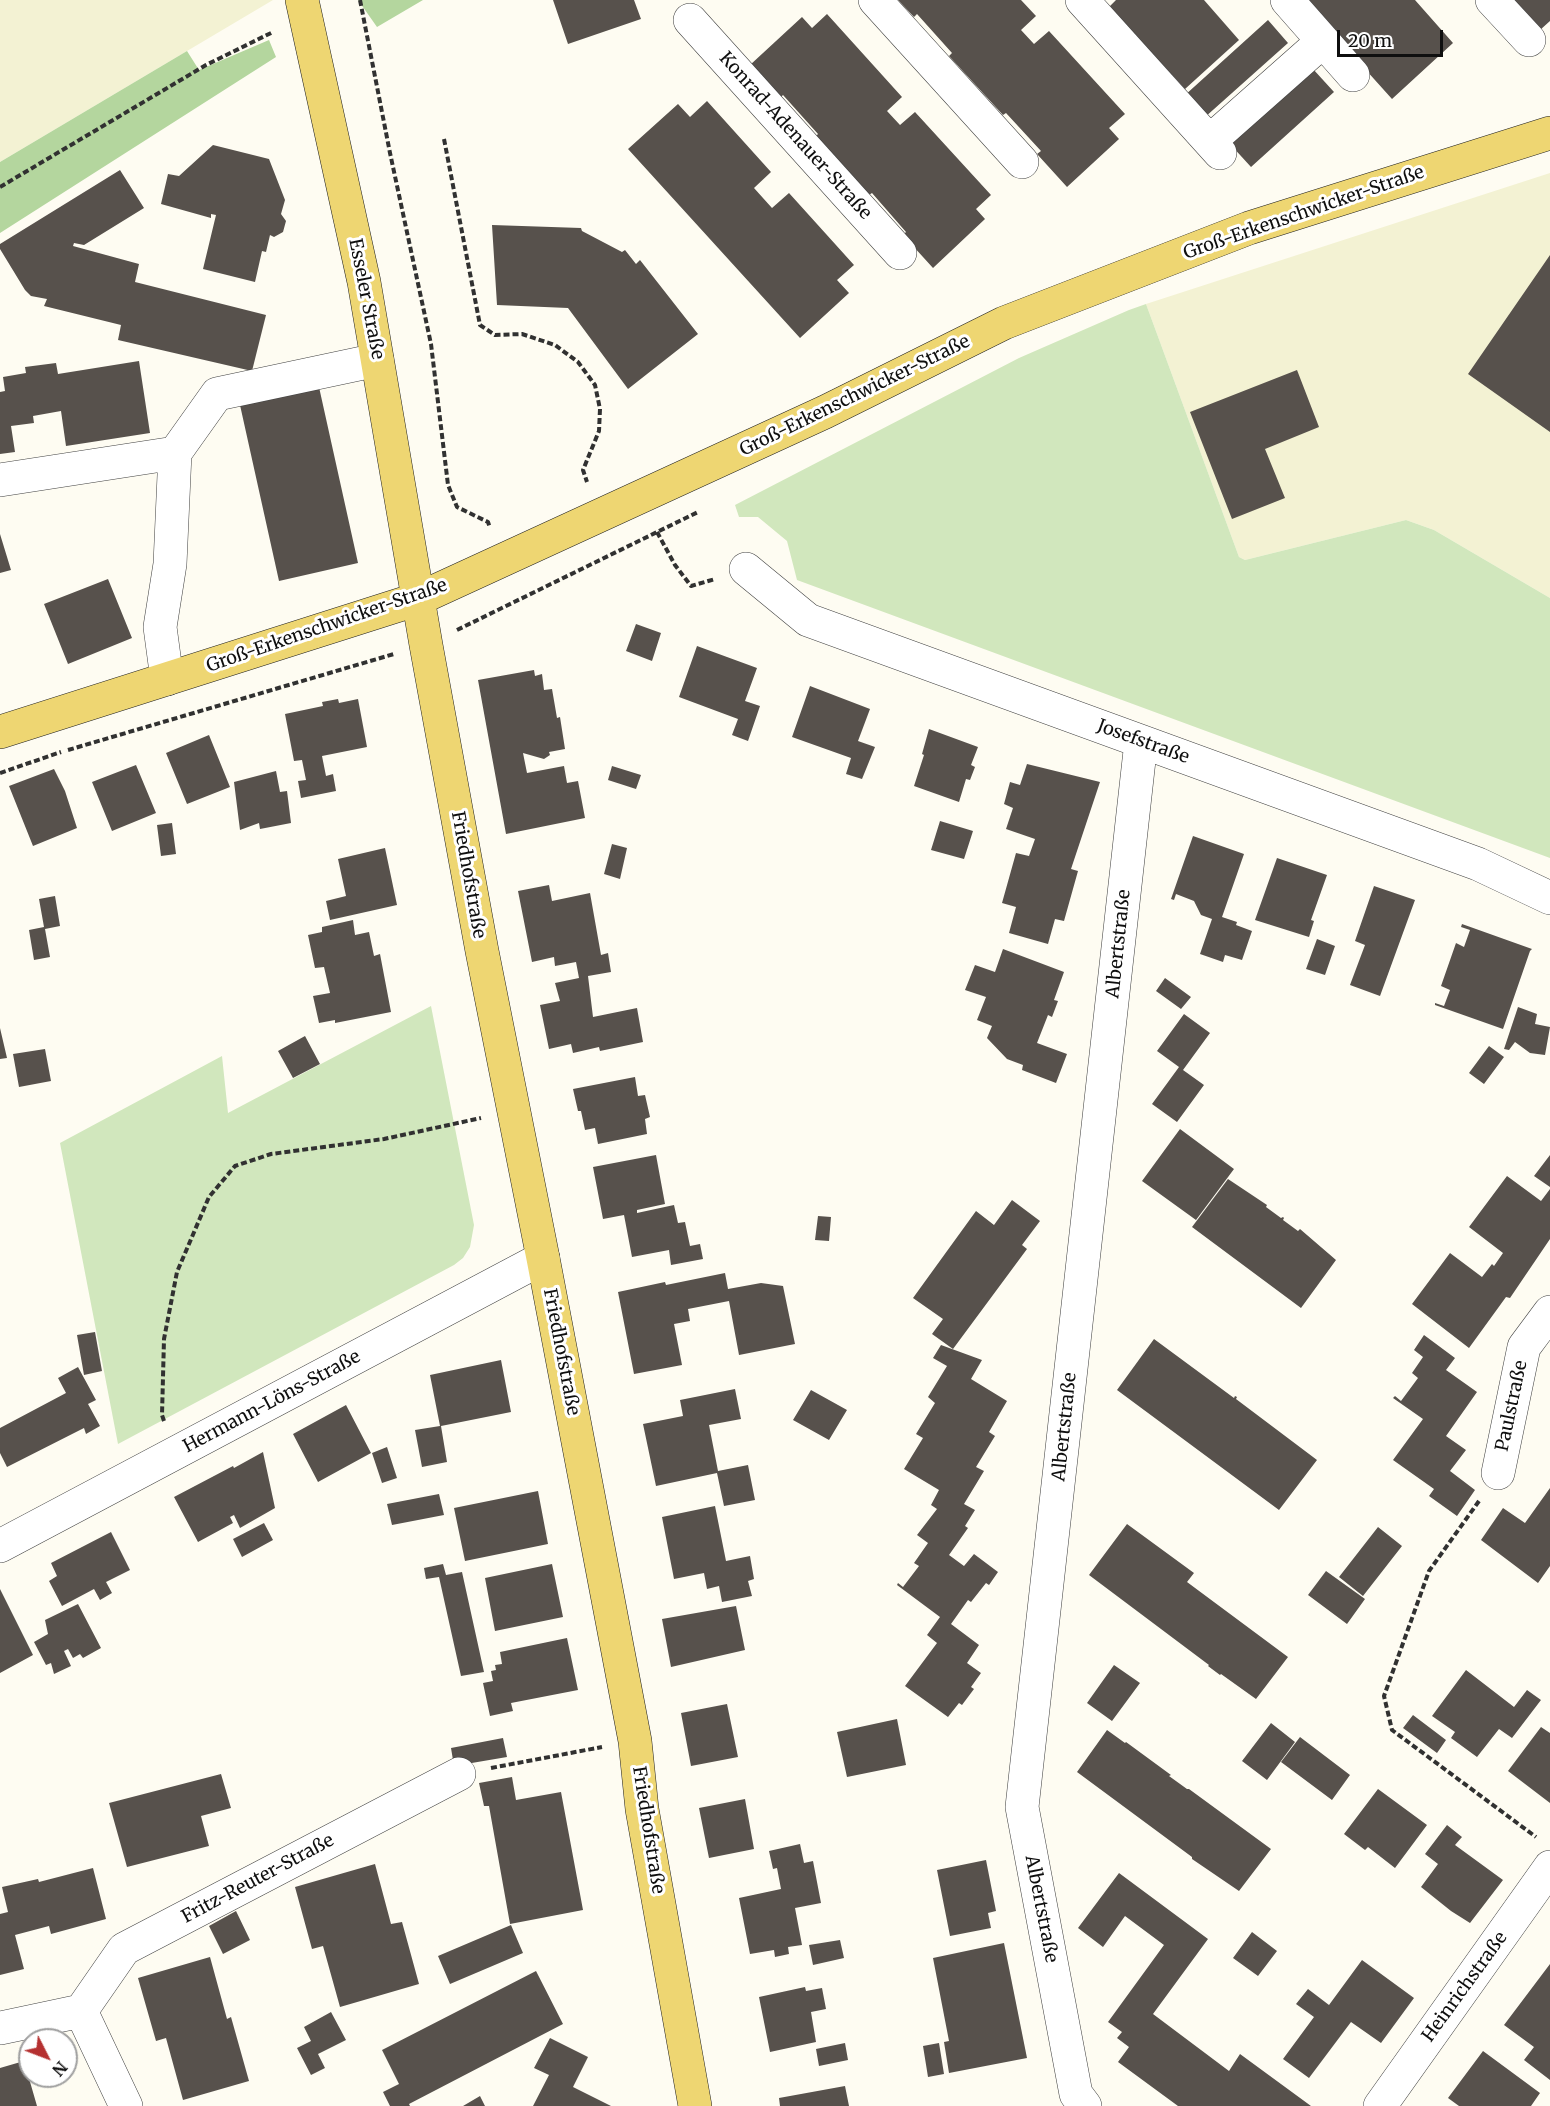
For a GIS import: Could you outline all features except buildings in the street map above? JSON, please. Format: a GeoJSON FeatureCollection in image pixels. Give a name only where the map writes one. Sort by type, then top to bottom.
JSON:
{"type":"FeatureCollection","features":[{"type":"Feature","properties":{"kind":"main road","name":"Esseler Straße"},"geometry":{"type":"LineString","coordinates":[[304,8],[364,282],[418,599]]}},
{"type":"Feature","properties":{"kind":"main road","name":"Groß-Erkenschwicker-Straße"},"geometry":{"type":"LineString","coordinates":[[0,732],[418,599],[825,412],[1004,323],[1249,228],[1550,133]]}},
{"type":"Feature","properties":{"kind":"main road","name":"Friedhofstraße"},"geometry":{"type":"LineString","coordinates":[[418,599],[482,951],[635,1741],[642,1809],[696,2106]]}},
{"type":"Feature","properties":{"kind":"street"},"geometry":{"type":"LineString","coordinates":[[875,0],[1022,162]]}},
{"type":"Feature","properties":{"kind":"street"},"geometry":{"type":"LineString","coordinates":[[1082,0],[1215,147],[1323,41]]}},
{"type":"Feature","properties":{"kind":"street"},"geometry":{"type":"LineString","coordinates":[[1287,0],[1353,75]]}},
{"type":"Feature","properties":{"kind":"street"},"geometry":{"type":"LineString","coordinates":[[1492,0],[1529,40]]}},
{"type":"Feature","properties":{"kind":"street","name":"Konrad-Adenauer-Straße"},"geometry":{"type":"LineString","coordinates":[[690,20],[900,253]]}},
{"type":"Feature","properties":{"kind":"street"},"geometry":{"type":"LineString","coordinates":[[167,679],[160,627],[170,564],[175,453],[217,394],[377,360]]}},
{"type":"Feature","properties":{"kind":"street"},"geometry":{"type":"LineString","coordinates":[[0,480],[175,453]]}},
{"type":"Feature","properties":{"kind":"street","name":"Josefstraße"},"geometry":{"type":"LineString","coordinates":[[746,569],[808,620],[1478,864],[1550,898]]}},
{"type":"Feature","properties":{"kind":"street","name":"Albertstraße"},"geometry":{"type":"LineString","coordinates":[[1085,2106],[1076,2094],[1022,1807],[1141,742]]}},
{"type":"Feature","properties":{"kind":"street","name":"Hermann-Löns-Straße"},"geometry":{"type":"LineString","coordinates":[[0,1546],[543,1258]]}},
{"type":"Feature","properties":{"kind":"street","name":"Paulstraße"},"geometry":{"type":"LineString","coordinates":[[1498,1473],[1524,1347],[1550,1312]]}},
{"type":"Feature","properties":{"kind":"street","name":"Fritz-Reuter-Straße"},"geometry":{"type":"LineString","coordinates":[[81,2011],[124,1949],[459,1774]]}},
{"type":"Feature","properties":{"kind":"street","name":"Heinrichstraße"},"geometry":{"type":"LineString","coordinates":[[1380,2106],[1545,1854]]}},
{"type":"Feature","properties":{"kind":"street"},"geometry":{"type":"LineString","coordinates":[[0,2028],[81,2011],[126,2106]]}},
{"type":"Feature","properties":{"kind":"path"},"geometry":{"type":"LineString","coordinates":[[360,0],[431,344],[448,485],[457,507],[488,522],[498,521]]}},
{"type":"Feature","properties":{"kind":"path"},"geometry":{"type":"LineString","coordinates":[[0,187],[304,8]]}},
{"type":"Feature","properties":{"kind":"path"},"geometry":{"type":"LineString","coordinates":[[444,139],[480,325],[495,335],[522,334],[555,345],[578,362],[595,385],[600,409],[599,431],[583,470],[589,489]]}},
{"type":"Feature","properties":{"kind":"path"},"geometry":{"type":"LineString","coordinates":[[488,522],[503,561]]}},
{"type":"Feature","properties":{"kind":"path"},"geometry":{"type":"LineString","coordinates":[[657,532],[675,565],[691,586],[746,569]]}},
{"type":"Feature","properties":{"kind":"path"},"geometry":{"type":"LineString","coordinates":[[173,1454],[162,1415],[163,1360],[164,1339],[177,1272],[209,1197],[235,1166],[271,1154],[384,1139],[514,1112]]}},
{"type":"Feature","properties":{"kind":"path"},"geometry":{"type":"LineString","coordinates":[[1498,1473],[1430,1571],[1384,1695],[1392,1730],[1545,1854]]}},
{"type":"Feature","properties":{"kind":"path"},"geometry":{"type":"LineString","coordinates":[[459,1774],[635,1741]]}},
{"type":"Feature","properties":{"kind":"green space"},"geometry":{"type":"Polygon","coordinates":[[[0,0],[273,0],[0,162],[0,0]]]}},
{"type":"Feature","properties":{"kind":"green space"},"geometry":{"type":"Polygon","coordinates":[[[358,0],[423,0],[377,27],[358,0]]]}},
{"type":"Feature","properties":{"kind":"green space"},"geometry":{"type":"Polygon","coordinates":[[[269,40],[276,57],[0,233],[0,162],[187,51],[199,70],[269,40]]]}},
{"type":"Feature","properties":{"kind":"green space"},"geometry":{"type":"Polygon","coordinates":[[[1550,173],[1550,598],[1434,530],[1406,520],[1245,560],[1239,557],[1146,304],[1550,173]]]}},
{"type":"Feature","properties":{"kind":"green space"},"geometry":{"type":"Polygon","coordinates":[[[1146,304],[1239,557],[1245,560],[1406,520],[1434,530],[1550,598],[1550,858],[797,580],[787,541],[758,517],[739,517],[735,505],[1019,358],[1146,304]]]}},
{"type":"Feature","properties":{"kind":"green space"},"geometry":{"type":"Polygon","coordinates":[[[431,1006],[474,1225],[470,1247],[463,1258],[454,1265],[118,1444],[60,1143],[222,1056],[228,1113],[431,1006]]]}}]}
